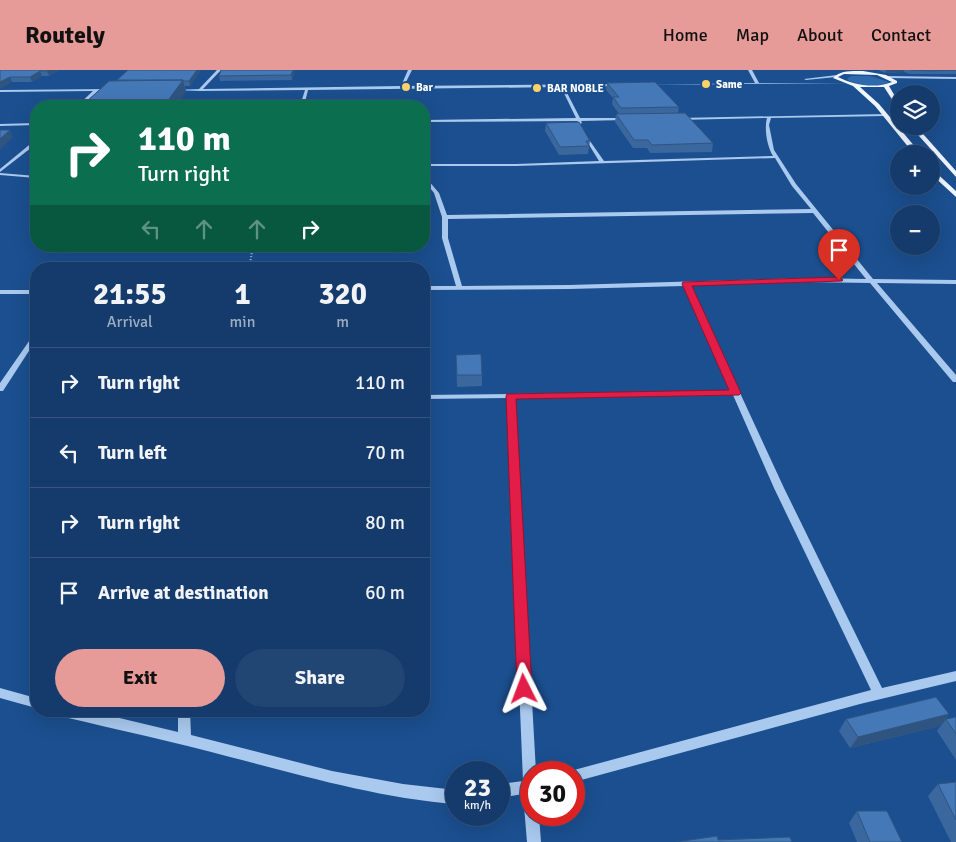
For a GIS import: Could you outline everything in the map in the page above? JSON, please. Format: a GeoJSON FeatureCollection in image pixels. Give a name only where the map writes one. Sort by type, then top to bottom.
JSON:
{"type":"FeatureCollection","features":[{"type":"Feature","properties":{"kind":"main road"},"geometry":{"type":"LineString","coordinates":[[848,71],[865,72],[886,77],[894,81],[894,84],[886,86],[847,84],[837,80],[836,76],[848,71]]}},
{"type":"Feature","properties":{"kind":"main road"},"geometry":{"type":"LineString","coordinates":[[855,85],[870,97],[911,145]]}},
{"type":"Feature","properties":{"kind":"main road"},"geometry":{"type":"LineString","coordinates":[[886,86],[890,93]]}},
{"type":"Feature","properties":{"kind":"main road"},"geometry":{"type":"LineString","coordinates":[[921,135],[956,175]]}},
{"type":"Feature","properties":{"kind":"main road"},"geometry":{"type":"LineString","coordinates":[[940,179],[956,195]]}},
{"type":"Feature","properties":{"kind":"street"},"geometry":{"type":"LineString","coordinates":[[200,90],[220,70]]}},
{"type":"Feature","properties":{"kind":"street"},"geometry":{"type":"LineString","coordinates":[[402,87],[410,70]]}},
{"type":"Feature","properties":{"kind":"street"},"geometry":{"type":"LineString","coordinates":[[750,70],[757,83]]}},
{"type":"Feature","properties":{"kind":"street"},"geometry":{"type":"LineString","coordinates":[[768,83],[836,76]]}},
{"type":"Feature","properties":{"kind":"street"},"geometry":{"type":"LineString","coordinates":[[886,77],[956,79]]}},
{"type":"Feature","properties":{"kind":"street"},"geometry":{"type":"LineString","coordinates":[[912,83],[956,79]]}},
{"type":"Feature","properties":{"kind":"street"},"geometry":{"type":"LineString","coordinates":[[894,84],[903,83]]}},
{"type":"Feature","properties":{"kind":"street"},"geometry":{"type":"LineString","coordinates":[[646,85],[847,84]]}},
{"type":"Feature","properties":{"kind":"street"},"geometry":{"type":"LineString","coordinates":[[172,90],[627,85]]}},
{"type":"Feature","properties":{"kind":"street"},"geometry":{"type":"LineString","coordinates":[[562,86],[585,136],[602,162]]}},
{"type":"Feature","properties":{"kind":"street"},"geometry":{"type":"LineString","coordinates":[[304,100],[307,88]]}},
{"type":"Feature","properties":{"kind":"street"},"geometry":{"type":"LineString","coordinates":[[86,100],[97,90]]}},
{"type":"Feature","properties":{"kind":"street"},"geometry":{"type":"LineString","coordinates":[[0,92],[116,90]]}},
{"type":"Feature","properties":{"kind":"street"},"geometry":{"type":"LineString","coordinates":[[676,119],[886,115]]}},
{"type":"Feature","properties":{"kind":"street"},"geometry":{"type":"LineString","coordinates":[[768,118],[769,138],[776,157],[794,185],[870,280],[956,380]]}},
{"type":"Feature","properties":{"kind":"street"},"geometry":{"type":"LineString","coordinates":[[430,122],[630,119]]}},
{"type":"Feature","properties":{"kind":"street"},"geometry":{"type":"LineString","coordinates":[[0,126],[30,124]]}},
{"type":"Feature","properties":{"kind":"street"},"geometry":{"type":"LineString","coordinates":[[30,146],[2,166],[0,173],[30,176]]}},
{"type":"Feature","properties":{"kind":"street"},"geometry":{"type":"LineString","coordinates":[[430,165],[776,157]]}},
{"type":"Feature","properties":{"kind":"street"},"geometry":{"type":"LineString","coordinates":[[430,185],[436,193],[445,217],[445,238],[459,287]]}},
{"type":"Feature","properties":{"kind":"street"},"geometry":{"type":"LineString","coordinates":[[445,217],[815,211]]}},
{"type":"Feature","properties":{"kind":"street"},"geometry":{"type":"LineString","coordinates":[[430,288],[870,280],[956,282]]}},
{"type":"Feature","properties":{"kind":"street"},"geometry":{"type":"LineString","coordinates":[[686,284],[779,488],[879,694]]}},
{"type":"Feature","properties":{"kind":"street"},"geometry":{"type":"LineString","coordinates":[[0,292],[30,292]]}},
{"type":"Feature","properties":{"kind":"street"},"geometry":{"type":"LineString","coordinates":[[0,389],[30,344]]}},
{"type":"Feature","properties":{"kind":"street"},"geometry":{"type":"LineString","coordinates":[[430,397],[736,393]]}},
{"type":"Feature","properties":{"kind":"street"},"geometry":{"type":"LineString","coordinates":[[511,396],[529,761]]}},
{"type":"Feature","properties":{"kind":"street"},"geometry":{"type":"LineString","coordinates":[[585,773],[879,694],[956,676]]}},
{"type":"Feature","properties":{"kind":"street"},"geometry":{"type":"LineString","coordinates":[[0,693],[30,701]]}},
{"type":"Feature","properties":{"kind":"street"},"geometry":{"type":"LineString","coordinates":[[90,717],[185,739],[332,778],[403,792],[445,796]]}},
{"type":"Feature","properties":{"kind":"street"},"geometry":{"type":"LineString","coordinates":[[184,717],[185,739]]}},
{"type":"Feature","properties":{"kind":"street"},"geometry":{"type":"LineString","coordinates":[[533,826],[534,842]]}},
{"type":"Feature","properties":{"kind":"shaded area"},"geometry":{"type":"Polygon","coordinates":[[[851,76],[870,76],[889,82],[875,86],[864,85],[849,81],[847,79],[851,76]]]}},
{"type":"Feature","properties":{"kind":"building"},"geometry":{"type":"Polygon","coordinates":[[[0,70],[49,70],[40,71],[30,77],[10,77],[0,82],[0,70]]]}},
{"type":"Feature","properties":{"kind":"building"},"geometry":{"type":"Polygon","coordinates":[[[128,70],[197,70],[189,81],[117,80],[128,70]]]}},
{"type":"Feature","properties":{"kind":"building"},"geometry":{"type":"Polygon","coordinates":[[[221,70],[293,70],[291,75],[219,76],[221,70]]]}},
{"type":"Feature","properties":{"kind":"building"},"geometry":{"type":"Polygon","coordinates":[[[911,70],[956,70],[931,71],[911,70]]]}},
{"type":"Feature","properties":{"kind":"building"},"geometry":{"type":"Polygon","coordinates":[[[183,80],[168,100],[88,100],[109,81],[183,80]]]}},
{"type":"Feature","properties":{"kind":"building"},"geometry":{"type":"Polygon","coordinates":[[[655,82],[679,107],[621,108],[613,97],[619,97],[607,83],[655,82]]]}},
{"type":"Feature","properties":{"kind":"building"},"geometry":{"type":"Polygon","coordinates":[[[685,113],[713,143],[652,145],[648,140],[634,140],[616,114],[685,113]]]}},
{"type":"Feature","properties":{"kind":"building"},"geometry":{"type":"Polygon","coordinates":[[[579,122],[590,141],[586,141],[589,146],[560,147],[546,123],[579,122]]]}},
{"type":"Feature","properties":{"kind":"building"},"geometry":{"type":"Polygon","coordinates":[[[0,130],[10,130],[0,139],[0,130]]]}},
{"type":"Feature","properties":{"kind":"building"},"geometry":{"type":"Polygon","coordinates":[[[481,354],[482,375],[457,375],[456,355],[481,354]]]}},
{"type":"Feature","properties":{"kind":"building"},"geometry":{"type":"Polygon","coordinates":[[[936,697],[949,714],[858,737],[846,719],[936,697]]]}},
{"type":"Feature","properties":{"kind":"building"},"geometry":{"type":"Polygon","coordinates":[[[956,717],[956,734],[946,719],[956,717]]]}},
{"type":"Feature","properties":{"kind":"building"},"geometry":{"type":"Polygon","coordinates":[[[956,782],[956,820],[938,784],[956,782]]]}},
{"type":"Feature","properties":{"kind":"building"},"geometry":{"type":"Polygon","coordinates":[[[857,811],[887,811],[902,842],[870,842],[857,811]]]}},
{"type":"Feature","properties":{"kind":"building"},"geometry":{"type":"Polygon","coordinates":[[[717,836],[718,840],[790,837],[792,842],[676,842],[717,836]]]}},
{"type":"Feature","properties":{"kind":"place","name":"Same"},"geometry":{"type":"Point","coordinates":[706,84]}},
{"type":"Feature","properties":{"kind":"place","name":"Bar"},"geometry":{"type":"Point","coordinates":[406,87]}},
{"type":"Feature","properties":{"kind":"place","name":"BAR NOBLE"},"geometry":{"type":"Point","coordinates":[537,88]}},
{"type":"Feature","properties":{"kind":"route"},"geometry":{"type":"LineString","coordinates":[[524,689],[511,396],[736,393],[686,284],[839,280]]}}]}
